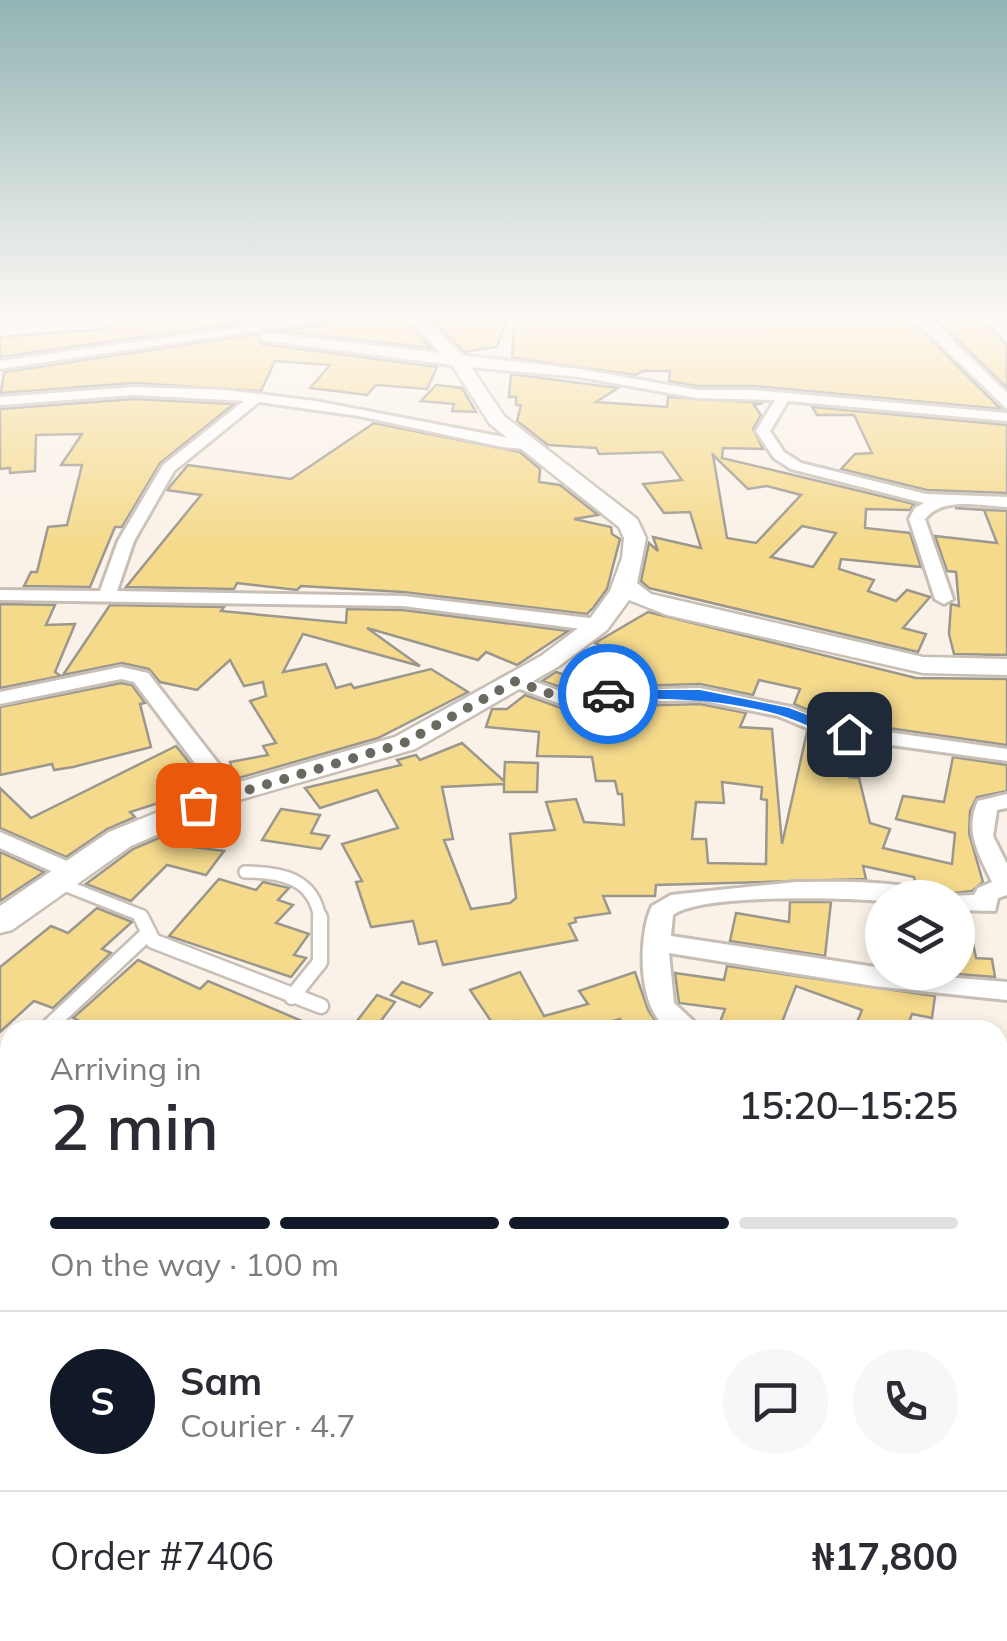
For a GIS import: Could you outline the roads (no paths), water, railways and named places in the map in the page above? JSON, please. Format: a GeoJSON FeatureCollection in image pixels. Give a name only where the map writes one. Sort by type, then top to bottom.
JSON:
{"type":"FeatureCollection","features":[{"type":"Feature","properties":{"kind":"street"},"geometry":{"type":"LineString","coordinates":[[0,401],[31,392]]}},
{"type":"Feature","properties":{"kind":"street"},"geometry":{"type":"LineString","coordinates":[[214,392],[354,411],[457,437],[524,445]]}},
{"type":"Feature","properties":{"kind":"street"},"geometry":{"type":"LineString","coordinates":[[0,922],[120,839],[230,794],[404,743],[580,642],[604,617],[624,586],[635,538],[629,524],[524,445],[497,420],[478,392]]}},
{"type":"Feature","properties":{"kind":"street"},"geometry":{"type":"LineString","coordinates":[[684,392],[1007,416]]}},
{"type":"Feature","properties":{"kind":"street"},"geometry":{"type":"LineString","coordinates":[[106,598],[126,541],[168,468],[256,398]]}},
{"type":"Feature","properties":{"kind":"street"},"geometry":{"type":"LineString","coordinates":[[782,399],[763,431],[779,455],[796,466],[892,492],[940,500],[1007,502]]}},
{"type":"Feature","properties":{"kind":"street"},"geometry":{"type":"LineString","coordinates":[[940,500],[921,511],[918,519],[944,598]]}},
{"type":"Feature","properties":{"kind":"street"},"geometry":{"type":"LineString","coordinates":[[624,586],[667,608],[891,660],[924,665],[1007,667]]}},
{"type":"Feature","properties":{"kind":"street"},"geometry":{"type":"LineString","coordinates":[[0,595],[403,601],[604,617],[667,608]]}},
{"type":"Feature","properties":{"kind":"street"},"geometry":{"type":"LineString","coordinates":[[0,698],[121,673],[141,677],[230,794]]}},
{"type":"Feature","properties":{"kind":"street"},"geometry":{"type":"LineString","coordinates":[[516,681],[561,698],[700,694],[784,711],[826,730],[1007,755]]}},
{"type":"Feature","properties":{"kind":"street"},"geometry":{"type":"LineString","coordinates":[[975,904],[986,905],[986,894],[1006,886],[982,836],[986,806],[1007,802]]}},
{"type":"Feature","properties":{"kind":"street"},"geometry":{"type":"LineString","coordinates":[[0,838],[63,876]]}},
{"type":"Feature","properties":{"kind":"street"},"geometry":{"type":"LineString","coordinates":[[678,1020],[662,1007],[656,942],[660,912],[672,903],[794,888],[865,889]]}},
{"type":"Feature","properties":{"kind":"street"},"geometry":{"type":"LineString","coordinates":[[656,942],[752,955],[873,979],[1007,991]]}},
{"type":"Feature","properties":{"kind":"lane"},"geometry":{"type":"LineString","coordinates":[[245,872],[287,874],[313,892],[320,915],[322,952],[318,968],[292,997]]}},
{"type":"Feature","properties":{"kind":"lane"},"geometry":{"type":"LineString","coordinates":[[63,876],[140,915],[146,936]]}},
{"type":"Feature","properties":{"kind":"lane"},"geometry":{"type":"LineString","coordinates":[[146,936],[321,1006]]}},
{"type":"Feature","properties":{"kind":"lane"},"geometry":{"type":"LineString","coordinates":[[56,1020],[146,936]]}}]}
